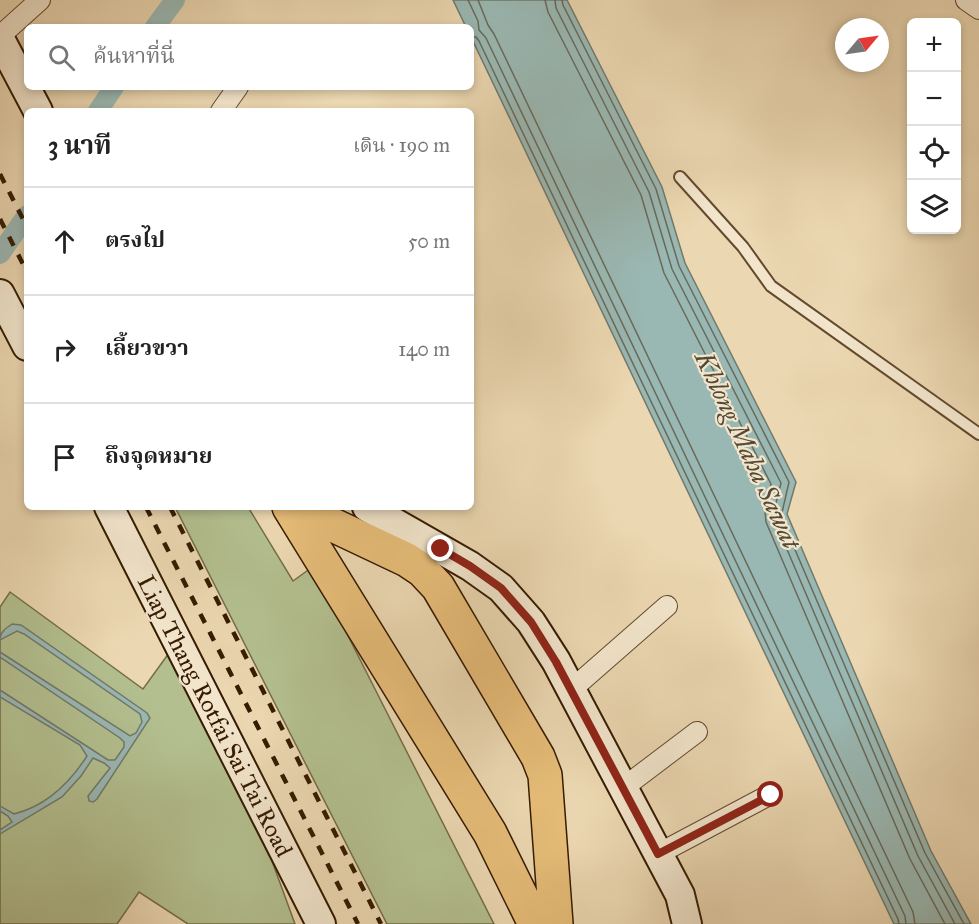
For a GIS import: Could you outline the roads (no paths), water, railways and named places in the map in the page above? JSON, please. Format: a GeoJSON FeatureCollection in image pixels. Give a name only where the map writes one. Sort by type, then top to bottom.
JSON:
{"type":"FeatureCollection","features":[{"type":"Feature","properties":{"kind":"highway"},"geometry":{"type":"LineString","coordinates":[[291,510],[490,832],[535,924]]}},
{"type":"Feature","properties":{"kind":"highway"},"geometry":{"type":"LineString","coordinates":[[301,510],[407,560],[422,570],[438,586],[538,758],[545,775],[556,924]]}},
{"type":"Feature","properties":{"kind":"main road"},"geometry":{"type":"LineString","coordinates":[[0,37],[24,84]]}},
{"type":"Feature","properties":{"kind":"main road"},"geometry":{"type":"LineString","coordinates":[[27,90],[36,108]]}},
{"type":"Feature","properties":{"kind":"main road"},"geometry":{"type":"LineString","coordinates":[[6,306],[24,340]]}},
{"type":"Feature","properties":{"kind":"main road","name":"Liap Thang Rotfai Sai Tai Road"},"geometry":{"type":"LineString","coordinates":[[111,510],[321,924]]}},
{"type":"Feature","properties":{"kind":"main road"},"geometry":{"type":"LineString","coordinates":[[372,510],[470,566],[501,588],[531,622],[571,690],[680,895],[687,924]]}},
{"type":"Feature","properties":{"kind":"street"},"geometry":{"type":"LineString","coordinates":[[0,37],[40,0]]}},
{"type":"Feature","properties":{"kind":"street"},"geometry":{"type":"LineString","coordinates":[[966,0],[979,9]]}},
{"type":"Feature","properties":{"kind":"street"},"geometry":{"type":"LineString","coordinates":[[223,108],[236,90]]}},
{"type":"Feature","properties":{"kind":"street"},"geometry":{"type":"LineString","coordinates":[[571,690],[667,606]]}},
{"type":"Feature","properties":{"kind":"street"},"geometry":{"type":"LineString","coordinates":[[623,788],[697,732]]}},
{"type":"Feature","properties":{"kind":"street"},"geometry":{"type":"LineString","coordinates":[[658,854],[771,795]]}},
{"type":"Feature","properties":{"kind":"lane"},"geometry":{"type":"LineString","coordinates":[[680,177],[743,247],[771,286],[979,434]]}},
{"type":"Feature","properties":{"kind":"water","name":"Khlong Maha Sawat"},"geometry":{"type":"Polygon","coordinates":[[[453,0],[567,0],[662,187],[685,263],[796,482],[787,514],[931,851],[971,924],[894,924],[474,43],[474,24],[465,24],[453,0]]]}},
{"type":"Feature","properties":{"kind":"water"},"geometry":{"type":"Polygon","coordinates":[[[12,624],[21,625],[147,713],[150,718],[97,799],[93,802],[89,801],[88,796],[110,768],[93,758],[81,776],[62,797],[0,834],[0,830],[12,822],[0,811],[0,806],[14,814],[36,806],[64,785],[87,756],[80,745],[0,697],[0,690],[108,760],[115,760],[124,747],[124,742],[0,657],[0,652],[130,736],[136,733],[142,722],[140,714],[24,634],[17,631],[0,640],[2,632],[12,624]]]}},
{"type":"Feature","properties":{"kind":"waterway"},"geometry":{"type":"LineString","coordinates":[[157,24],[175,0]]}},
{"type":"Feature","properties":{"kind":"waterway"},"geometry":{"type":"LineString","coordinates":[[100,108],[112,90]]}},
{"type":"Feature","properties":{"kind":"waterway"},"geometry":{"type":"LineString","coordinates":[[0,254],[24,219]]}},
{"type":"Feature","properties":{"kind":"railway"},"geometry":{"type":"LineString","coordinates":[[0,174],[24,221]]}},
{"type":"Feature","properties":{"kind":"railway"},"geometry":{"type":"LineString","coordinates":[[0,219],[24,266]]}},
{"type":"Feature","properties":{"kind":"railway"},"geometry":{"type":"LineString","coordinates":[[148,510],[358,924]]}},
{"type":"Feature","properties":{"kind":"railway"},"geometry":{"type":"LineString","coordinates":[[172,510],[381,924]]}}]}
